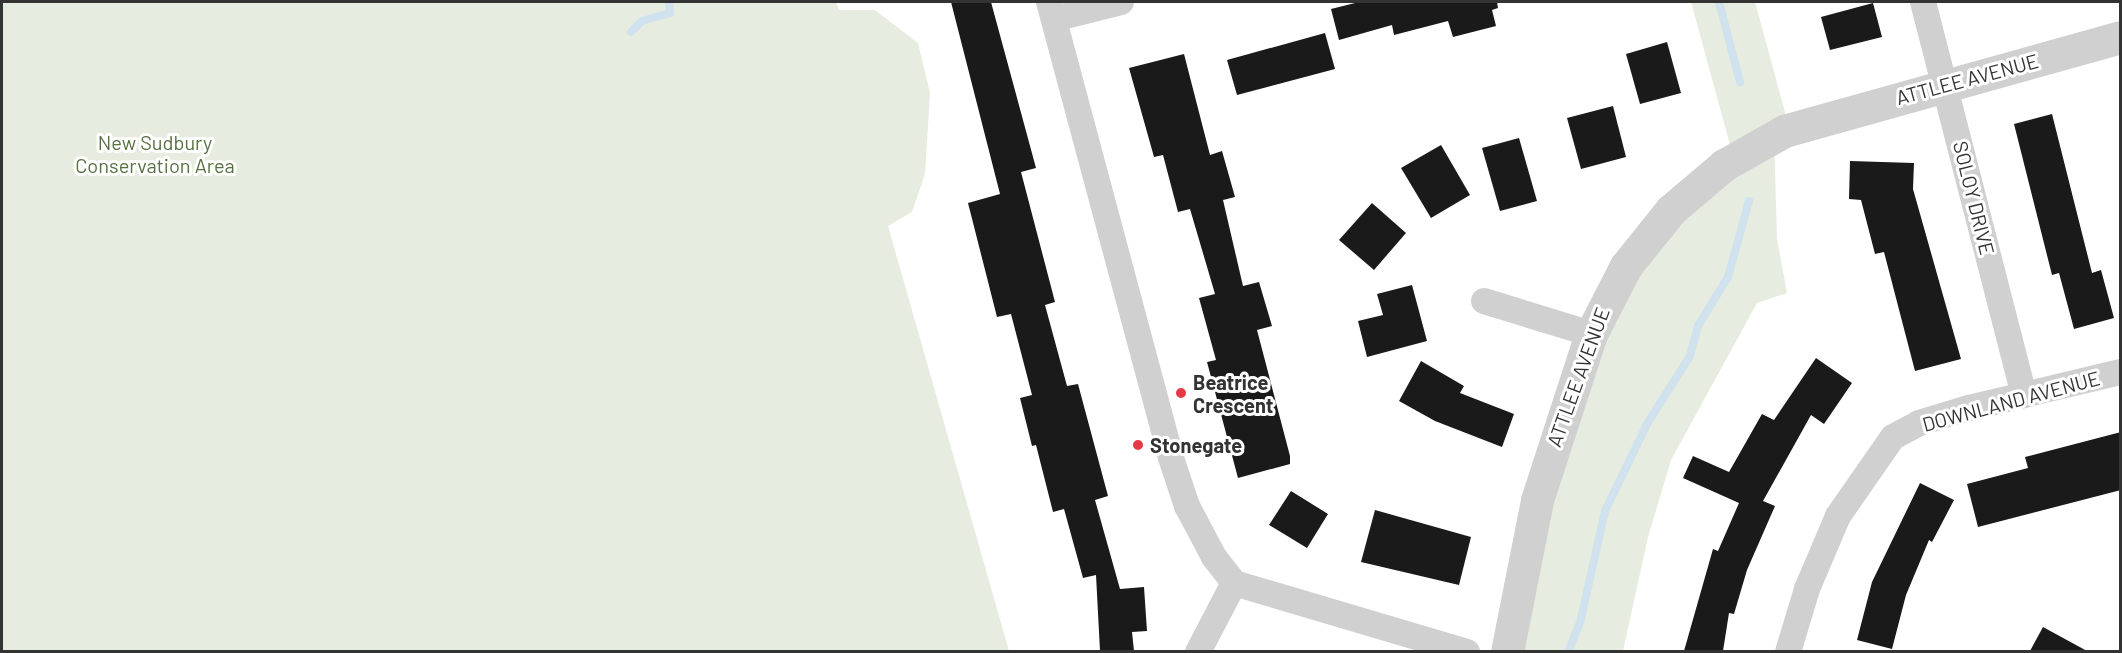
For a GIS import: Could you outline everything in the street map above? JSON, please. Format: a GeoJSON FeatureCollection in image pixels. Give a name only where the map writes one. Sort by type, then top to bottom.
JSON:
{"type":"FeatureCollection","features":[{"type":"Feature","properties":{"kind":"street"},"geometry":{"type":"LineString","coordinates":[[1120,2],[1051,10],[1171,458],[1199,532],[1234,583],[1467,651]]}},
{"type":"Feature","properties":{"kind":"street","name":"SOLOY DRIVE"},"geometry":{"type":"LineString","coordinates":[[1923,2],[2024,395]]}},
{"type":"Feature","properties":{"kind":"street","name":"ATTLEE AVENUE"},"geometry":{"type":"LineString","coordinates":[[1507,651],[1540,488],[1591,334],[1646,238],[1724,165],[1752,146],[1819,118],[2121,37]]}},
{"type":"Feature","properties":{"kind":"street"},"geometry":{"type":"LineString","coordinates":[[1484,301],[1591,334]]}},
{"type":"Feature","properties":{"kind":"street","name":"DOWNLAND AVENUE"},"geometry":{"type":"LineString","coordinates":[[1788,651],[1807,589],[1838,516],[1893,437],[1919,423],[2121,372]]}},
{"type":"Feature","properties":{"kind":"street"},"geometry":{"type":"LineString","coordinates":[[1198,651],[1234,583]]}},
{"type":"Feature","properties":{"kind":"green space","name":"New Sudbury Conservation Area"},"geometry":{"type":"Polygon","coordinates":[[[2,2],[836,2],[839,10],[875,10],[918,43],[930,93],[925,174],[912,212],[888,226],[1009,651],[2,651],[2,2]]]}},
{"type":"Feature","properties":{"kind":"green space"},"geometry":{"type":"Polygon","coordinates":[[[1691,2],[1755,2],[1789,127],[1774,134],[1777,239],[1787,293],[1757,303],[1671,460],[1648,537],[1623,651],[1506,652],[1590,332],[1733,156],[1691,2]]]}},
{"type":"Feature","properties":{"kind":"building"},"geometry":{"type":"Polygon","coordinates":[[[951,2],[991,2],[1036,168],[1021,172],[1055,302],[1045,305],[1067,386],[1078,384],[1108,496],[1095,500],[1120,589],[1144,587],[1147,631],[1132,632],[1134,651],[1100,651],[1096,575],[1083,578],[1064,509],[1053,512],[1036,445],[1032,446],[1020,398],[1032,395],[1011,314],[997,317],[968,203],[1000,194],[951,2]]]}},
{"type":"Feature","properties":{"kind":"building"},"geometry":{"type":"Polygon","coordinates":[[[1359,2],[1497,2],[1498,8],[1492,10],[1496,26],[1453,37],[1448,21],[1394,35],[1392,25],[1339,40],[1331,9],[1359,2]]]}},
{"type":"Feature","properties":{"kind":"building"},"geometry":{"type":"Polygon","coordinates":[[[1873,3],[1882,37],[1830,50],[1821,17],[1873,3]]]}},
{"type":"Feature","properties":{"kind":"building"},"geometry":{"type":"Polygon","coordinates":[[[1325,33],[1335,69],[1237,95],[1227,60],[1325,33]]]}},
{"type":"Feature","properties":{"kind":"building"},"geometry":{"type":"Polygon","coordinates":[[[1667,42],[1681,93],[1640,104],[1626,54],[1667,42]]]}},
{"type":"Feature","properties":{"kind":"building"},"geometry":{"type":"Polygon","coordinates":[[[1184,54],[1210,155],[1222,151],[1235,197],[1223,200],[1243,286],[1259,282],[1272,326],[1257,330],[1290,456],[1290,464],[1238,478],[1207,362],[1216,360],[1199,298],[1215,294],[1190,209],[1178,212],[1163,155],[1154,157],[1129,68],[1184,54]]]}},
{"type":"Feature","properties":{"kind":"building"},"geometry":{"type":"Polygon","coordinates":[[[1613,106],[1626,157],[1581,169],[1567,118],[1613,106]]]}},
{"type":"Feature","properties":{"kind":"building"},"geometry":{"type":"Polygon","coordinates":[[[2052,114],[2092,273],[2101,270],[2114,318],[2074,329],[2059,273],[2052,275],[2014,124],[2052,114]]]}},
{"type":"Feature","properties":{"kind":"building"},"geometry":{"type":"Polygon","coordinates":[[[1519,138],[1537,201],[1500,211],[1482,148],[1519,138]]]}},
{"type":"Feature","properties":{"kind":"building"},"geometry":{"type":"Polygon","coordinates":[[[1441,145],[1470,195],[1431,218],[1401,168],[1441,145]]]}},
{"type":"Feature","properties":{"kind":"building"},"geometry":{"type":"Polygon","coordinates":[[[1850,161],[1914,163],[1913,189],[1961,359],[1915,371],[1884,252],[1875,254],[1861,200],[1849,199],[1850,161]]]}},
{"type":"Feature","properties":{"kind":"building"},"geometry":{"type":"Polygon","coordinates":[[[1372,203],[1406,233],[1374,270],[1339,240],[1372,203]]]}},
{"type":"Feature","properties":{"kind":"building"},"geometry":{"type":"Polygon","coordinates":[[[1412,285],[1427,341],[1367,357],[1358,321],[1383,315],[1377,294],[1412,285]]]}},
{"type":"Feature","properties":{"kind":"building"},"geometry":{"type":"Polygon","coordinates":[[[1816,358],[1852,383],[1824,424],[1811,415],[1763,501],[1775,506],[1747,570],[1734,614],[1729,613],[1723,651],[1684,651],[1713,549],[1718,551],[1739,503],[1683,478],[1693,456],[1729,472],[1762,414],[1774,420],[1816,358]]]}},
{"type":"Feature","properties":{"kind":"building"},"geometry":{"type":"Polygon","coordinates":[[[1421,361],[1464,386],[1460,393],[1514,414],[1502,447],[1435,421],[1399,401],[1421,361]]]}},
{"type":"Feature","properties":{"kind":"building"},"geometry":{"type":"Polygon","coordinates":[[[2121,432],[2121,490],[1978,527],[1967,484],[2028,468],[2025,457],[2121,432]]]}},
{"type":"Feature","properties":{"kind":"building"},"geometry":{"type":"Polygon","coordinates":[[[1920,483],[1954,500],[1932,542],[1929,540],[1906,595],[1892,649],[1857,640],[1872,582],[1920,483]]]}},
{"type":"Feature","properties":{"kind":"building"},"geometry":{"type":"Polygon","coordinates":[[[1291,491],[1328,514],[1307,548],[1269,525],[1291,491]]]}},
{"type":"Feature","properties":{"kind":"building"},"geometry":{"type":"Polygon","coordinates":[[[1375,510],[1471,537],[1459,585],[1361,562],[1375,510]]]}},
{"type":"Feature","properties":{"kind":"building"},"geometry":{"type":"Polygon","coordinates":[[[2043,627],[2087,651],[2030,651],[2043,627]]]}},
{"type":"Feature","properties":{"kind":"waterway"},"geometry":{"type":"LineString","coordinates":[[631,32],[642,21],[670,13],[669,2]]}},
{"type":"Feature","properties":{"kind":"waterway"},"geometry":{"type":"LineString","coordinates":[[1719,2],[1740,82]]}},
{"type":"Feature","properties":{"kind":"waterway"},"geometry":{"type":"LineString","coordinates":[[1568,652],[1580,623],[1605,511],[1647,424],[1690,356],[1698,326],[1728,277],[1749,201]]}},
{"type":"Feature","properties":{"kind":"place","name":"Beatrice Crescent"},"geometry":{"type":"Point","coordinates":[1181,393]}},
{"type":"Feature","properties":{"kind":"place","name":"Stonegate"},"geometry":{"type":"Point","coordinates":[1138,445]}}]}
